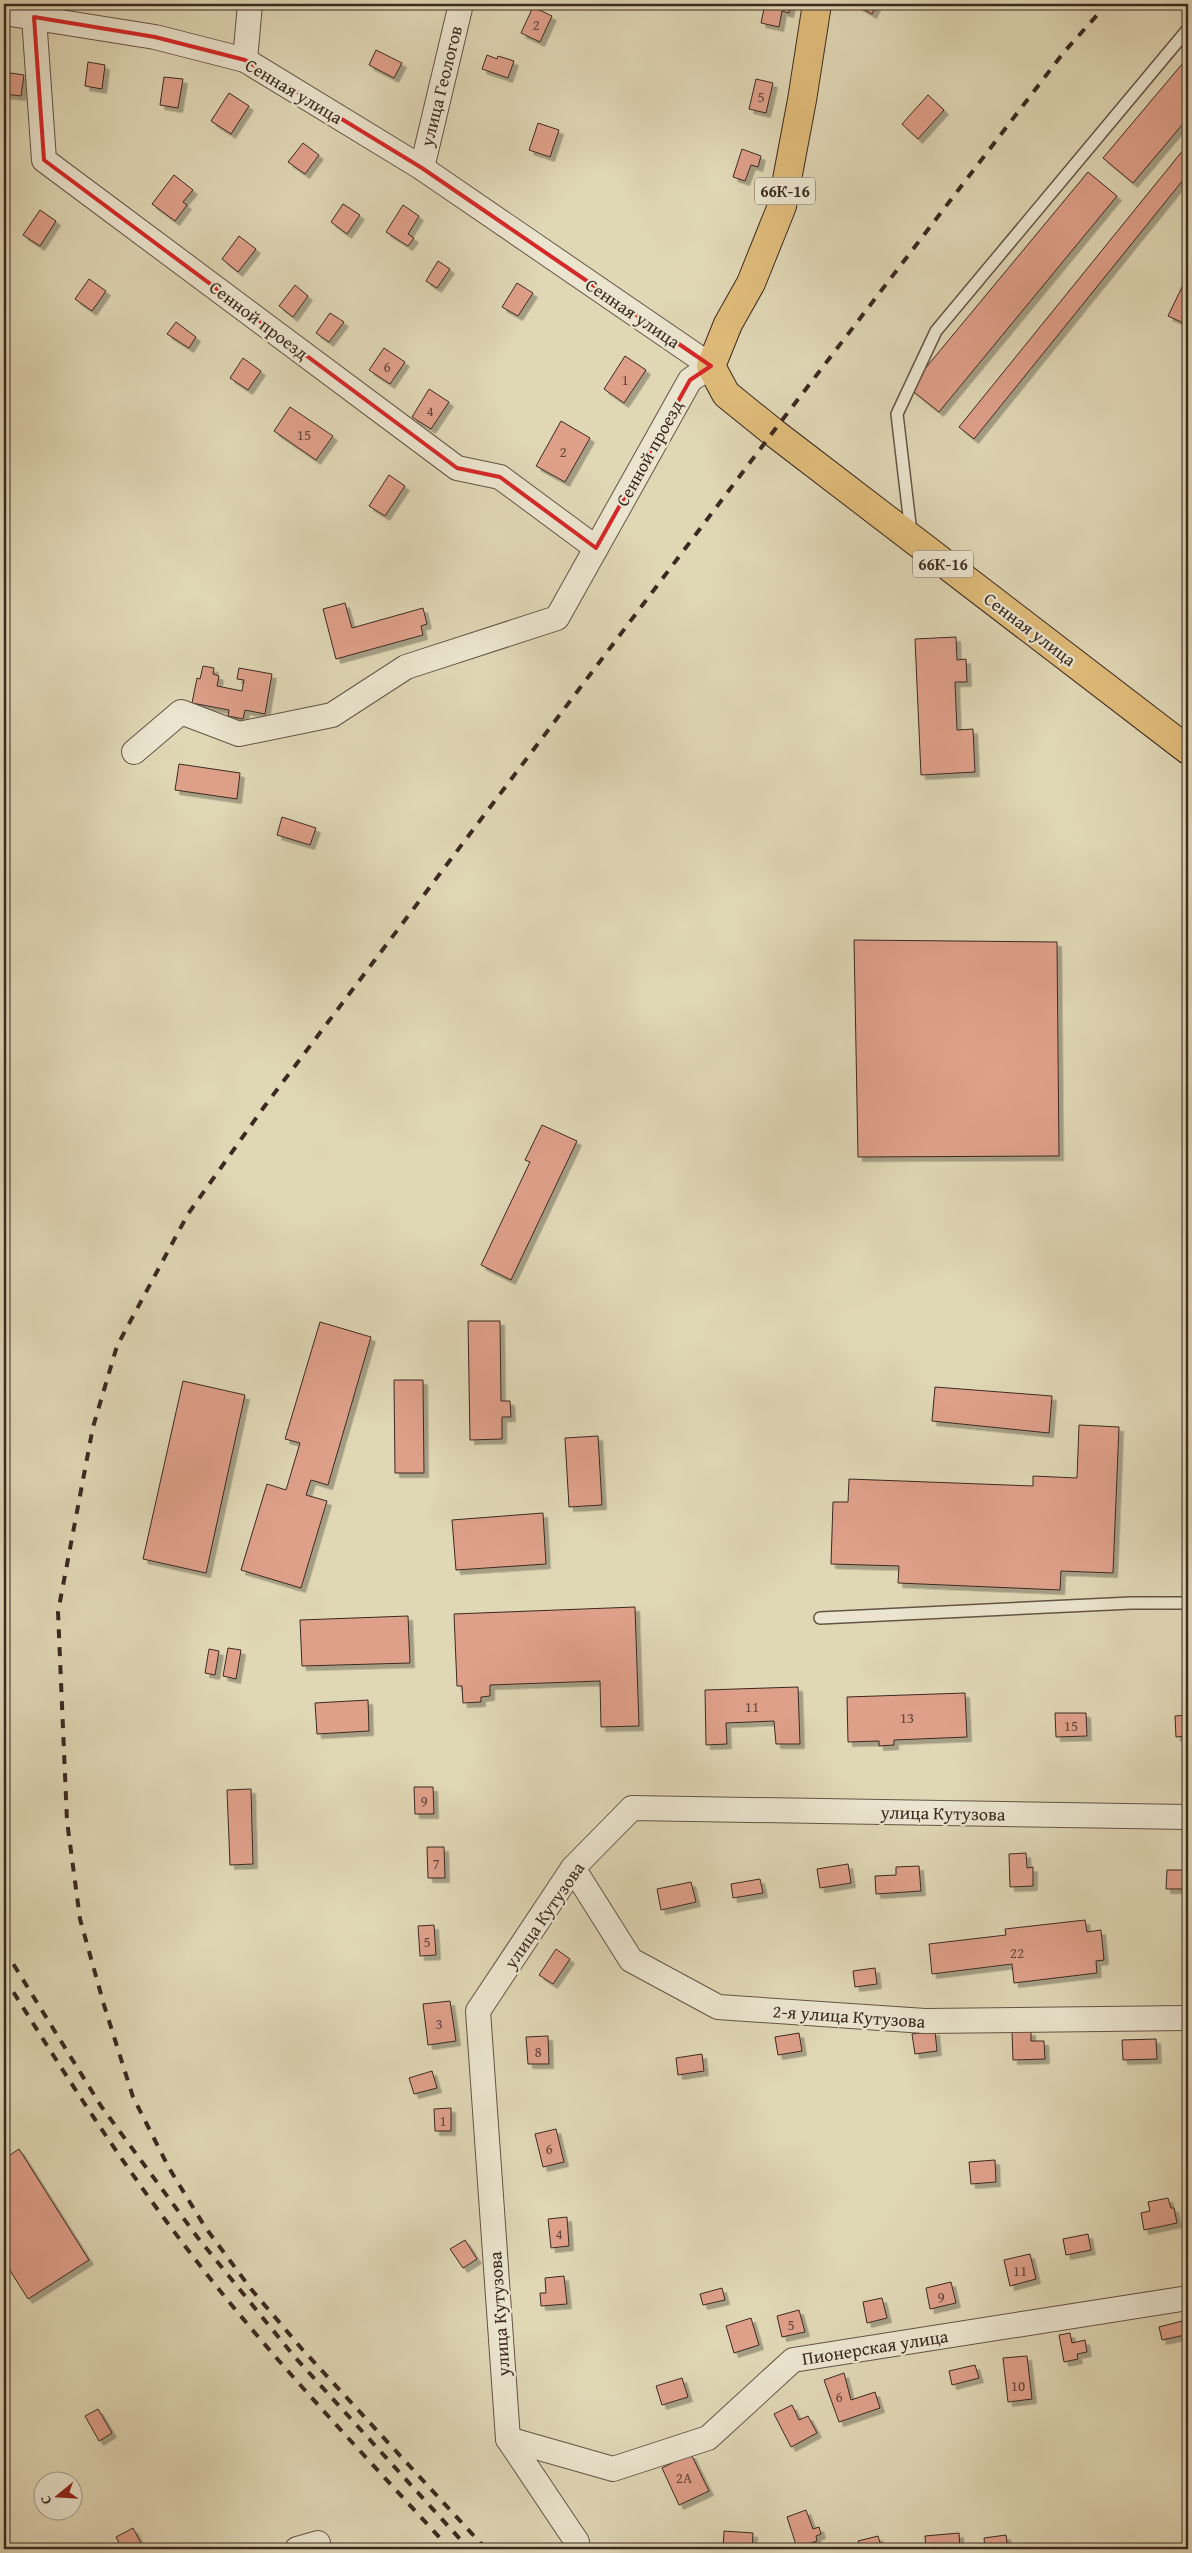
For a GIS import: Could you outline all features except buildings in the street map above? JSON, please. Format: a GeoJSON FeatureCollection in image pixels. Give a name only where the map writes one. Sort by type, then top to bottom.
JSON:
{"type":"FeatureCollection","features":[{"type":"Feature","properties":{"kind":"main road","name":"66К-16"},"geometry":{"type":"LineString","coordinates":[[711,366],[728,324],[751,283],[782,206],[802,100],[817,4]]}},
{"type":"Feature","properties":{"kind":"main road","name":"Сенная улица"},"geometry":{"type":"LineString","coordinates":[[711,366],[726,394],[912,540],[1188,750]]}},
{"type":"Feature","properties":{"kind":"street"},"geometry":{"type":"LineString","coordinates":[[245,60],[250,4]]}},
{"type":"Feature","properties":{"kind":"street","name":"улица Геологов"},"geometry":{"type":"LineString","coordinates":[[422,168],[461,4]]}},
{"type":"Feature","properties":{"kind":"street","name":"Сенная улица"},"geometry":{"type":"LineString","coordinates":[[4,13],[155,36],[245,60],[422,168],[711,366]]}},
{"type":"Feature","properties":{"kind":"street","name":"Сенной проезд"},"geometry":{"type":"LineString","coordinates":[[34,17],[44,160],[457,468],[500,477],[596,548]]}},
{"type":"Feature","properties":{"kind":"street","name":"Сенной проезд"},"geometry":{"type":"LineString","coordinates":[[134,752],[181,712],[239,734],[332,715],[406,667],[557,618],[690,380],[711,366]]}},
{"type":"Feature","properties":{"kind":"street","name":"улица Кутузова"},"geometry":{"type":"LineString","coordinates":[[508,2439],[478,2011],[573,1868],[632,1808],[1188,1817]]}},
{"type":"Feature","properties":{"kind":"street","name":"2-я улица Кутузова"},"geometry":{"type":"LineString","coordinates":[[573,1868],[631,1960],[718,2007],[925,2021],[1188,2018]]}},
{"type":"Feature","properties":{"kind":"street","name":"Пионерская улица"},"geometry":{"type":"LineString","coordinates":[[508,2439],[613,2468],[708,2438],[793,2360],[1188,2298]]}},
{"type":"Feature","properties":{"kind":"street"},"geometry":{"type":"LineString","coordinates":[[508,2439],[577,2542],[578,2549]]}},
{"type":"Feature","properties":{"kind":"lane"},"geometry":{"type":"LineString","coordinates":[[912,540],[897,414],[936,331],[1188,29]]}},
{"type":"Feature","properties":{"kind":"lane"},"geometry":{"type":"LineString","coordinates":[[820,1618],[1131,1603],[1188,1603]]}},
{"type":"Feature","properties":{"kind":"highlighted area"},"geometry":{"type":"Polygon","coordinates":[[[34,17],[155,37],[245,60],[422,168],[711,366],[690,380],[596,548],[500,477],[457,468],[44,160],[34,17]]]}},
{"type":"Feature","properties":{"kind":"railway"},"geometry":{"type":"LineString","coordinates":[[486,2549],[302,2349],[251,2289],[205,2227],[169,2168],[133,2097],[104,2005],[80,1919],[67,1821],[58,1612],[93,1427],[117,1346],[188,1214],[264,1107],[773,432],[1064,52],[1107,4]]}},
{"type":"Feature","properties":{"kind":"railway"},"geometry":{"type":"LineString","coordinates":[[4,1949],[101,2106],[198,2238],[293,2355],[469,2549]]}},
{"type":"Feature","properties":{"kind":"railway"},"geometry":{"type":"LineString","coordinates":[[4,1977],[116,2150],[188,2250],[283,2365],[450,2549]]}}]}
